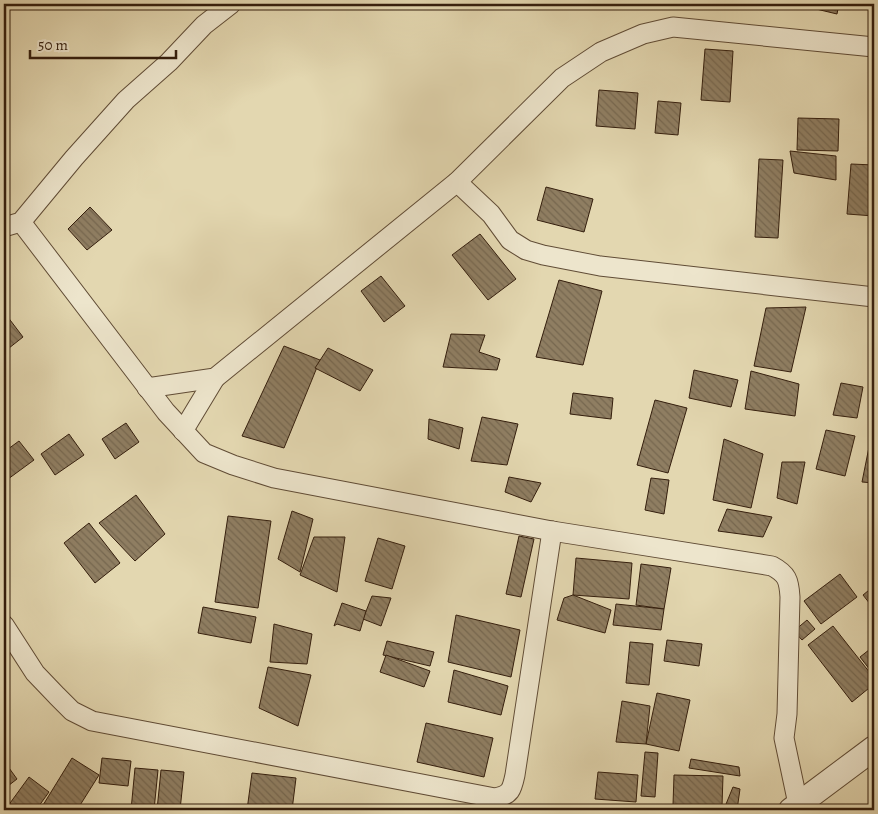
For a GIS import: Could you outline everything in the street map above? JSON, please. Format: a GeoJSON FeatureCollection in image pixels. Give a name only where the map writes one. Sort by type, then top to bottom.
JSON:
{"type":"FeatureCollection","features":[{"type":"Feature","properties":{"kind":"street"},"geometry":{"type":"LineString","coordinates":[[231,4],[204,25],[169,62],[126,100],[12,225],[166,412],[204,453],[233,465],[274,478],[552,531],[772,566],[782,571],[789,583],[784,738],[794,807],[874,748]]}},
{"type":"Feature","properties":{"kind":"street"},"geometry":{"type":"LineString","coordinates":[[183,431],[215,378],[457,182],[562,78],[601,52],[643,34],[672,27],[874,47]]}},
{"type":"Feature","properties":{"kind":"street"},"geometry":{"type":"LineString","coordinates":[[457,182],[491,214],[510,240],[526,250],[543,255],[600,266],[874,297]]}},
{"type":"Feature","properties":{"kind":"street"},"geometry":{"type":"LineString","coordinates":[[147,388],[215,378]]}},
{"type":"Feature","properties":{"kind":"street"},"geometry":{"type":"LineString","coordinates":[[4,625],[35,673],[72,711],[92,721],[495,798],[504,796],[512,789],[516,775],[552,531]]}},
{"type":"Feature","properties":{"kind":"building"},"geometry":{"type":"Polygon","coordinates":[[[813,4],[839,4],[837,14],[812,8],[813,4]]]}},
{"type":"Feature","properties":{"kind":"building"},"geometry":{"type":"Polygon","coordinates":[[[705,49],[733,51],[730,102],[701,100],[705,49]]]}},
{"type":"Feature","properties":{"kind":"building"},"geometry":{"type":"Polygon","coordinates":[[[599,90],[638,93],[635,129],[596,126],[599,90]]]}},
{"type":"Feature","properties":{"kind":"building"},"geometry":{"type":"Polygon","coordinates":[[[658,101],[681,103],[678,135],[655,133],[658,101]]]}},
{"type":"Feature","properties":{"kind":"building"},"geometry":{"type":"Polygon","coordinates":[[[798,118],[839,119],[838,151],[797,150],[798,118]]]}},
{"type":"Feature","properties":{"kind":"building"},"geometry":{"type":"Polygon","coordinates":[[[790,151],[836,156],[836,180],[794,173],[790,151]]]}},
{"type":"Feature","properties":{"kind":"building"},"geometry":{"type":"Polygon","coordinates":[[[759,159],[783,160],[778,238],[755,237],[759,159]]]}},
{"type":"Feature","properties":{"kind":"building"},"geometry":{"type":"Polygon","coordinates":[[[851,164],[874,165],[874,216],[847,214],[851,164]]]}},
{"type":"Feature","properties":{"kind":"building"},"geometry":{"type":"Polygon","coordinates":[[[546,187],[593,199],[584,232],[537,220],[546,187]]]}},
{"type":"Feature","properties":{"kind":"building"},"geometry":{"type":"Polygon","coordinates":[[[90,207],[112,230],[87,250],[68,229],[90,207]]]}},
{"type":"Feature","properties":{"kind":"building"},"geometry":{"type":"Polygon","coordinates":[[[480,234],[516,279],[488,300],[452,255],[480,234]]]}},
{"type":"Feature","properties":{"kind":"building"},"geometry":{"type":"Polygon","coordinates":[[[381,276],[405,306],[384,322],[361,291],[381,276]]]}},
{"type":"Feature","properties":{"kind":"building"},"geometry":{"type":"Polygon","coordinates":[[[559,280],[602,291],[583,365],[536,357],[559,280]]]}},
{"type":"Feature","properties":{"kind":"building"},"geometry":{"type":"Polygon","coordinates":[[[806,307],[791,372],[754,366],[766,308],[806,307]]]}},
{"type":"Feature","properties":{"kind":"building"},"geometry":{"type":"Polygon","coordinates":[[[4,312],[23,337],[4,352],[4,312]]]}},
{"type":"Feature","properties":{"kind":"building"},"geometry":{"type":"Polygon","coordinates":[[[451,334],[485,335],[479,352],[500,359],[497,370],[443,367],[451,334]]]}},
{"type":"Feature","properties":{"kind":"building"},"geometry":{"type":"Polygon","coordinates":[[[284,346],[320,360],[284,448],[242,436],[284,346]]]}},
{"type":"Feature","properties":{"kind":"building"},"geometry":{"type":"Polygon","coordinates":[[[328,348],[373,370],[360,391],[315,368],[328,348]]]}},
{"type":"Feature","properties":{"kind":"building"},"geometry":{"type":"Polygon","coordinates":[[[694,370],[738,380],[731,407],[689,398],[694,370]]]}},
{"type":"Feature","properties":{"kind":"building"},"geometry":{"type":"Polygon","coordinates":[[[751,371],[799,384],[795,416],[745,409],[751,371]]]}},
{"type":"Feature","properties":{"kind":"building"},"geometry":{"type":"Polygon","coordinates":[[[841,383],[863,387],[857,418],[833,415],[841,383]]]}},
{"type":"Feature","properties":{"kind":"building"},"geometry":{"type":"Polygon","coordinates":[[[573,393],[613,398],[611,419],[570,414],[573,393]]]}},
{"type":"Feature","properties":{"kind":"building"},"geometry":{"type":"Polygon","coordinates":[[[655,400],[687,408],[668,473],[637,465],[655,400]]]}},
{"type":"Feature","properties":{"kind":"building"},"geometry":{"type":"Polygon","coordinates":[[[482,417],[518,424],[507,465],[471,461],[482,417]]]}},
{"type":"Feature","properties":{"kind":"building"},"geometry":{"type":"Polygon","coordinates":[[[429,419],[463,428],[459,449],[428,439],[429,419]]]}},
{"type":"Feature","properties":{"kind":"building"},"geometry":{"type":"Polygon","coordinates":[[[126,423],[139,442],[115,459],[102,439],[126,423]]]}},
{"type":"Feature","properties":{"kind":"building"},"geometry":{"type":"Polygon","coordinates":[[[826,430],[855,436],[845,476],[816,469],[826,430]]]}},
{"type":"Feature","properties":{"kind":"building"},"geometry":{"type":"Polygon","coordinates":[[[69,434],[84,455],[55,475],[41,454],[69,434]]]}},
{"type":"Feature","properties":{"kind":"building"},"geometry":{"type":"Polygon","coordinates":[[[871,437],[874,438],[874,483],[862,482],[871,437]]]}},
{"type":"Feature","properties":{"kind":"building"},"geometry":{"type":"Polygon","coordinates":[[[724,439],[763,454],[751,508],[713,500],[724,439]]]}},
{"type":"Feature","properties":{"kind":"building"},"geometry":{"type":"Polygon","coordinates":[[[19,441],[34,460],[4,482],[4,452],[19,441]]]}},
{"type":"Feature","properties":{"kind":"building"},"geometry":{"type":"Polygon","coordinates":[[[782,462],[805,462],[797,504],[777,498],[782,462]]]}},
{"type":"Feature","properties":{"kind":"building"},"geometry":{"type":"Polygon","coordinates":[[[509,477],[541,483],[531,502],[505,492],[509,477]]]}},
{"type":"Feature","properties":{"kind":"building"},"geometry":{"type":"Polygon","coordinates":[[[651,478],[669,480],[664,514],[645,510],[651,478]]]}},
{"type":"Feature","properties":{"kind":"building"},"geometry":{"type":"Polygon","coordinates":[[[136,495],[165,534],[135,561],[99,523],[136,495]]]}},
{"type":"Feature","properties":{"kind":"building"},"geometry":{"type":"Polygon","coordinates":[[[727,509],[772,517],[763,537],[718,531],[727,509]]]}},
{"type":"Feature","properties":{"kind":"building"},"geometry":{"type":"Polygon","coordinates":[[[292,511],[313,519],[300,572],[278,559],[292,511]]]}},
{"type":"Feature","properties":{"kind":"building"},"geometry":{"type":"Polygon","coordinates":[[[228,516],[271,521],[258,608],[215,602],[228,516]]]}},
{"type":"Feature","properties":{"kind":"building"},"geometry":{"type":"Polygon","coordinates":[[[89,523],[120,563],[95,583],[64,543],[89,523]]]}},
{"type":"Feature","properties":{"kind":"building"},"geometry":{"type":"Polygon","coordinates":[[[519,536],[534,539],[521,597],[506,594],[519,536]]]}},
{"type":"Feature","properties":{"kind":"building"},"geometry":{"type":"Polygon","coordinates":[[[314,537],[345,537],[337,592],[300,575],[314,537]]]}},
{"type":"Feature","properties":{"kind":"building"},"geometry":{"type":"Polygon","coordinates":[[[378,538],[405,546],[392,589],[365,581],[378,538]]]}},
{"type":"Feature","properties":{"kind":"building"},"geometry":{"type":"Polygon","coordinates":[[[576,558],[632,563],[629,599],[573,595],[576,558]]]}},
{"type":"Feature","properties":{"kind":"building"},"geometry":{"type":"Polygon","coordinates":[[[641,564],[671,568],[664,609],[636,605],[641,564]]]}},
{"type":"Feature","properties":{"kind":"building"},"geometry":{"type":"Polygon","coordinates":[[[840,574],[857,597],[821,624],[804,601],[840,574]]]}},
{"type":"Feature","properties":{"kind":"building"},"geometry":{"type":"Polygon","coordinates":[[[874,586],[874,609],[863,595],[874,586]]]}},
{"type":"Feature","properties":{"kind":"building"},"geometry":{"type":"Polygon","coordinates":[[[573,595],[611,610],[605,633],[557,620],[564,598],[573,595]]]}},
{"type":"Feature","properties":{"kind":"building"},"geometry":{"type":"Polygon","coordinates":[[[372,596],[391,598],[381,626],[363,619],[372,596]]]}},
{"type":"Feature","properties":{"kind":"building"},"geometry":{"type":"Polygon","coordinates":[[[342,603],[366,611],[360,631],[337,624],[334,626],[342,603]]]}},
{"type":"Feature","properties":{"kind":"building"},"geometry":{"type":"Polygon","coordinates":[[[616,604],[664,609],[661,630],[613,625],[616,604]]]}},
{"type":"Feature","properties":{"kind":"building"},"geometry":{"type":"Polygon","coordinates":[[[203,607],[256,617],[251,643],[198,633],[203,607]]]}},
{"type":"Feature","properties":{"kind":"building"},"geometry":{"type":"Polygon","coordinates":[[[456,615],[520,630],[511,677],[448,662],[456,615]]]}},
{"type":"Feature","properties":{"kind":"building"},"geometry":{"type":"Polygon","coordinates":[[[807,620],[815,629],[802,640],[794,631],[807,620]]]}},
{"type":"Feature","properties":{"kind":"building"},"geometry":{"type":"Polygon","coordinates":[[[274,624],[312,634],[307,664],[270,662],[274,624]]]}},
{"type":"Feature","properties":{"kind":"building"},"geometry":{"type":"Polygon","coordinates":[[[833,626],[874,678],[874,684],[852,702],[808,645],[833,626]]]}},
{"type":"Feature","properties":{"kind":"building"},"geometry":{"type":"Polygon","coordinates":[[[667,640],[702,644],[699,666],[664,661],[667,640]]]}},
{"type":"Feature","properties":{"kind":"building"},"geometry":{"type":"Polygon","coordinates":[[[387,641],[434,652],[430,666],[383,655],[387,641]]]}},
{"type":"Feature","properties":{"kind":"building"},"geometry":{"type":"Polygon","coordinates":[[[630,642],[653,644],[649,685],[626,683],[630,642]]]}},
{"type":"Feature","properties":{"kind":"building"},"geometry":{"type":"Polygon","coordinates":[[[874,646],[874,675],[860,657],[874,646]]]}},
{"type":"Feature","properties":{"kind":"building"},"geometry":{"type":"Polygon","coordinates":[[[386,655],[430,671],[424,687],[380,672],[386,655]]]}},
{"type":"Feature","properties":{"kind":"building"},"geometry":{"type":"Polygon","coordinates":[[[268,667],[311,675],[298,726],[259,708],[268,667]]]}},
{"type":"Feature","properties":{"kind":"building"},"geometry":{"type":"Polygon","coordinates":[[[454,670],[508,686],[501,715],[448,702],[454,670]]]}},
{"type":"Feature","properties":{"kind":"building"},"geometry":{"type":"Polygon","coordinates":[[[657,693],[690,700],[679,751],[646,744],[657,693]]]}},
{"type":"Feature","properties":{"kind":"building"},"geometry":{"type":"Polygon","coordinates":[[[622,701],[650,706],[646,744],[616,742],[622,701]]]}},
{"type":"Feature","properties":{"kind":"building"},"geometry":{"type":"Polygon","coordinates":[[[426,723],[493,738],[484,777],[417,762],[426,723]]]}},
{"type":"Feature","properties":{"kind":"building"},"geometry":{"type":"Polygon","coordinates":[[[645,752],[658,753],[655,797],[641,796],[645,752]]]}},
{"type":"Feature","properties":{"kind":"building"},"geometry":{"type":"Polygon","coordinates":[[[72,758],[99,775],[77,810],[40,810],[72,758]]]}},
{"type":"Feature","properties":{"kind":"building"},"geometry":{"type":"Polygon","coordinates":[[[102,758],[131,761],[128,786],[99,783],[102,758]]]}},
{"type":"Feature","properties":{"kind":"building"},"geometry":{"type":"Polygon","coordinates":[[[691,759],[739,767],[740,776],[689,768],[691,759]]]}},
{"type":"Feature","properties":{"kind":"building"},"geometry":{"type":"Polygon","coordinates":[[[4,761],[17,779],[4,789],[4,761]]]}},
{"type":"Feature","properties":{"kind":"building"},"geometry":{"type":"Polygon","coordinates":[[[135,768],[158,770],[154,810],[131,810],[135,768]]]}},
{"type":"Feature","properties":{"kind":"building"},"geometry":{"type":"Polygon","coordinates":[[[161,770],[184,772],[180,810],[157,810],[161,770]]]}},
{"type":"Feature","properties":{"kind":"building"},"geometry":{"type":"Polygon","coordinates":[[[598,772],[638,775],[636,802],[595,799],[598,772]]]}},
{"type":"Feature","properties":{"kind":"building"},"geometry":{"type":"Polygon","coordinates":[[[252,773],[296,778],[292,810],[247,810],[252,773]]]}},
{"type":"Feature","properties":{"kind":"building"},"geometry":{"type":"Polygon","coordinates":[[[674,775],[723,776],[722,806],[673,805],[674,775]]]}},
{"type":"Feature","properties":{"kind":"building"},"geometry":{"type":"Polygon","coordinates":[[[29,777],[49,792],[36,810],[5,810],[29,777]]]}},
{"type":"Feature","properties":{"kind":"building"},"geometry":{"type":"Polygon","coordinates":[[[733,787],[740,789],[737,810],[724,809],[733,787]]]}},
{"type":"Feature","properties":{"kind":"building"},"geometry":{"type":"Polygon","coordinates":[[[874,803],[874,810],[865,810],[874,803]]]}}]}
